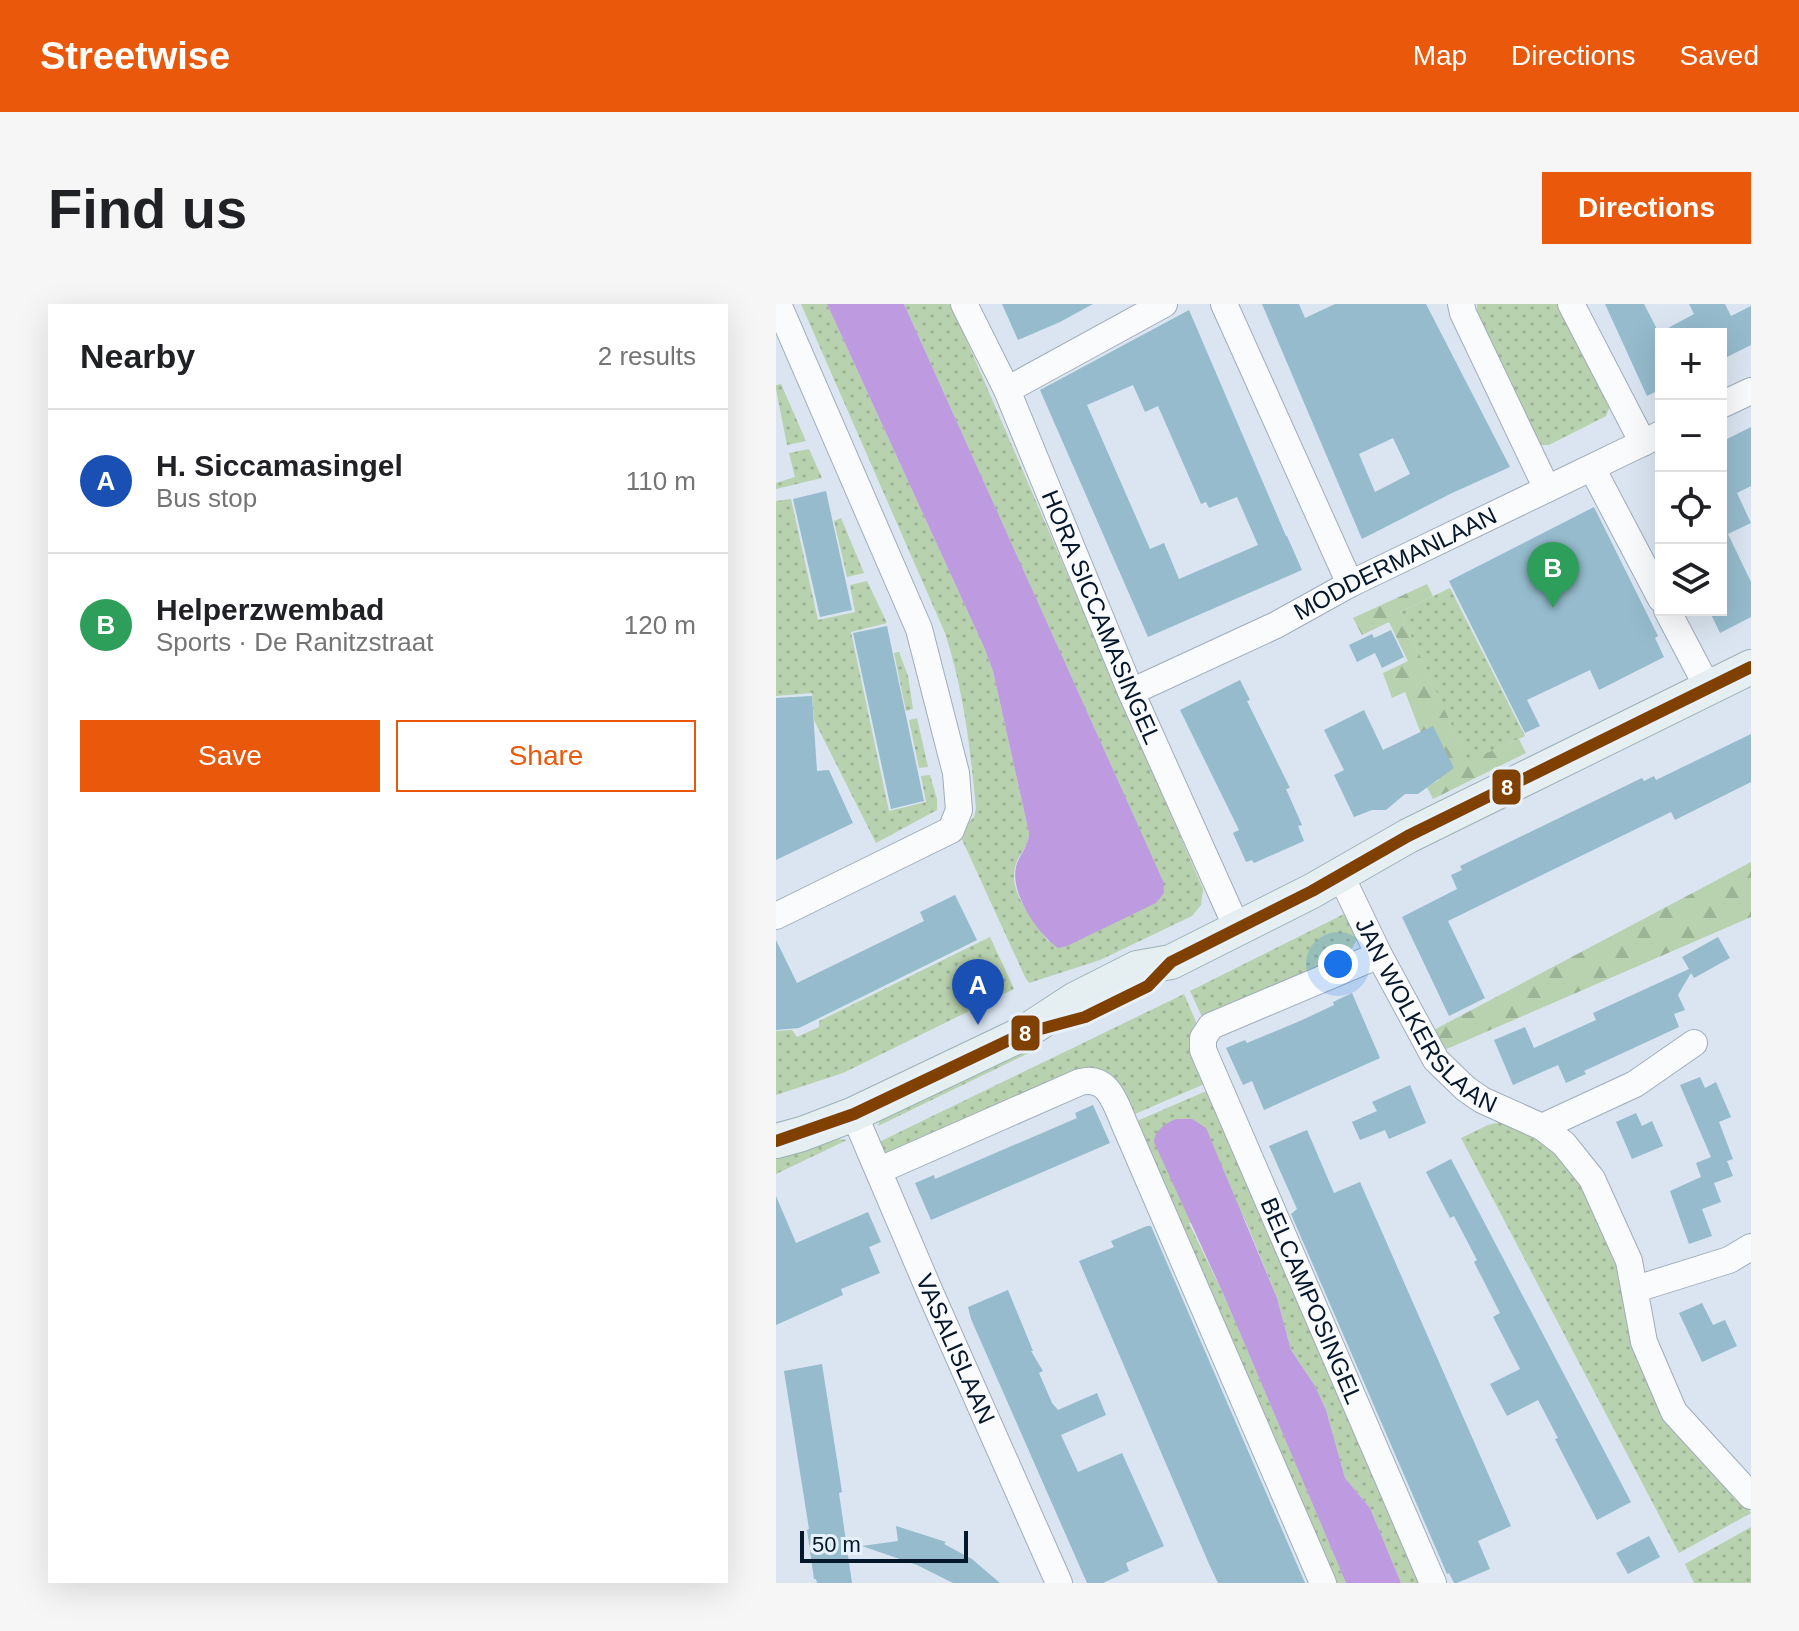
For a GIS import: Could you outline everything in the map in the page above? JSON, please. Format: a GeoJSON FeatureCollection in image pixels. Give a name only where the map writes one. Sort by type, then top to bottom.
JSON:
{"type":"FeatureCollection","features":[{"type":"Feature","properties":{"kind":"main road"},"geometry":{"type":"LineString","coordinates":[[776,1141],[854,1114],[1022,1034],[1094,1013],[1148,986],[1171,962],[1408,836],[1751,667]]}},
{"type":"Feature","properties":{"kind":"street"},"geometry":{"type":"LineString","coordinates":[[776,916],[951,830],[959,810],[956,773],[919,629],[778,304]]}},
{"type":"Feature","properties":{"kind":"street","name":"HORA SICCAMASINGEL"},"geometry":{"type":"LineString","coordinates":[[964,304],[1007,390],[1131,692],[1237,928]]}},
{"type":"Feature","properties":{"kind":"street"},"geometry":{"type":"LineString","coordinates":[[1007,390],[1164,304]]}},
{"type":"Feature","properties":{"kind":"street"},"geometry":{"type":"LineString","coordinates":[[1224,304],[1350,584]]}},
{"type":"Feature","properties":{"kind":"street"},"geometry":{"type":"LineString","coordinates":[[1461,304],[1547,489]]}},
{"type":"Feature","properties":{"kind":"street"},"geometry":{"type":"LineString","coordinates":[[1571,304],[1652,439]]}},
{"type":"Feature","properties":{"kind":"street"},"geometry":{"type":"LineString","coordinates":[[1727,402],[1751,391]]}},
{"type":"Feature","properties":{"kind":"street","name":"MODDERMANLAAN"},"geometry":{"type":"LineString","coordinates":[[1131,692],[1276,625],[1350,584],[1652,439]]}},
{"type":"Feature","properties":{"kind":"street"},"geometry":{"type":"LineString","coordinates":[[1592,468],[1655,588]]}},
{"type":"Feature","properties":{"kind":"street"},"geometry":{"type":"LineString","coordinates":[[1670,616],[1708,688]]}},
{"type":"Feature","properties":{"kind":"street","name":"JAN WOLKERSLAAN"},"geometry":{"type":"LineString","coordinates":[[1340,874],[1429,1049],[1446,1070],[1482,1100],[1542,1127],[1564,1144],[1592,1179],[1629,1261],[1644,1342],[1674,1412],[1751,1496]]}},
{"type":"Feature","properties":{"kind":"street","name":"BELCAMPOSINGEL"},"geometry":{"type":"LineString","coordinates":[[1379,955],[1218,1023],[1206,1031],[1203,1038],[1205,1056],[1433,1583]]}},
{"type":"Feature","properties":{"kind":"street"},"geometry":{"type":"LineString","coordinates":[[1542,1127],[1635,1084],[1694,1043]]}},
{"type":"Feature","properties":{"kind":"street"},"geometry":{"type":"LineString","coordinates":[[880,1170],[1080,1082],[1097,1081],[1111,1092],[1323,1583]]}},
{"type":"Feature","properties":{"kind":"street","name":"VASALISLAAN"},"geometry":{"type":"LineString","coordinates":[[854,1114],[1059,1583]]}},
{"type":"Feature","properties":{"kind":"street"},"geometry":{"type":"LineString","coordinates":[[1636,1289],[1729,1260],[1751,1247]]}},
{"type":"Feature","properties":{"kind":"green space"},"geometry":{"type":"Polygon","coordinates":[[[801,304],[827,304],[993,671],[1029,833],[1014,872],[1017,893],[1028,913],[1048,941],[1163,882],[904,304],[951,304],[1203,889],[1201,905],[1192,916],[1100,960],[1029,983],[1025,977],[959,833],[974,817],[976,808],[962,698],[945,633],[801,304]]]}},
{"type":"Feature","properties":{"kind":"green space"},"geometry":{"type":"Polygon","coordinates":[[[1477,304],[1559,304],[1610,406],[1606,416],[1549,445],[1542,445],[1533,437],[1477,314],[1477,304]]]}},
{"type":"Feature","properties":{"kind":"green space"},"geometry":{"type":"Polygon","coordinates":[[[781,384],[806,441],[787,445],[776,389],[776,385],[781,384]]]}},
{"type":"Feature","properties":{"kind":"green space"},"geometry":{"type":"Polygon","coordinates":[[[809,449],[822,478],[776,489],[776,483],[795,477],[789,453],[809,449]]]}},
{"type":"Feature","properties":{"kind":"green space"},"geometry":{"type":"Polygon","coordinates":[[[791,499],[818,620],[855,612],[850,585],[867,581],[887,623],[851,632],[889,811],[926,802],[921,776],[930,775],[937,799],[937,810],[876,843],[814,720],[812,693],[776,696],[776,501],[791,499]]]}},
{"type":"Feature","properties":{"kind":"green space"},"geometry":{"type":"Polygon","coordinates":[[[841,518],[864,573],[847,577],[834,521],[841,518]]]}},
{"type":"Feature","properties":{"kind":"green space"},"geometry":{"type":"Polygon","coordinates":[[[1427,584],[1433,596],[1400,612],[1468,761],[1519,739],[1526,753],[1433,799],[1427,787],[1439,780],[1405,692],[1392,698],[1383,673],[1408,661],[1389,622],[1362,635],[1353,618],[1427,584]]]}},
{"type":"Feature","properties":{"kind":"green space"},"geometry":{"type":"Polygon","coordinates":[[[1450,588],[1525,736],[1468,762],[1400,612],[1450,588]]]}},
{"type":"Feature","properties":{"kind":"green space"},"geometry":{"type":"Polygon","coordinates":[[[899,652],[908,676],[913,709],[906,711],[894,653],[899,652]]]}},
{"type":"Feature","properties":{"kind":"green space"},"geometry":{"type":"Polygon","coordinates":[[[917,718],[928,767],[919,768],[909,720],[917,718]]]}},
{"type":"Feature","properties":{"kind":"green space"},"geometry":{"type":"Polygon","coordinates":[[[1751,862],[1751,917],[1442,1051],[1430,1032],[1751,862]]]}},
{"type":"Feature","properties":{"kind":"green space"},"geometry":{"type":"Polygon","coordinates":[[[1346,913],[1358,938],[1347,957],[1205,1023],[1190,991],[1346,913]]]}},
{"type":"Feature","properties":{"kind":"green space"},"geometry":{"type":"Polygon","coordinates":[[[990,937],[1014,989],[843,1073],[776,1095],[776,1031],[792,1030],[797,1037],[819,1027],[819,1021],[990,937]]]}},
{"type":"Feature","properties":{"kind":"green space"},"geometry":{"type":"Polygon","coordinates":[[[1184,994],[1199,1029],[1209,1082],[1128,1117],[1107,1073],[1096,1069],[888,1158],[880,1146],[881,1141],[1184,994]]]}},
{"type":"Feature","properties":{"kind":"green space"},"geometry":{"type":"Polygon","coordinates":[[[1029,1048],[1029,1053],[878,1126],[880,1120],[1029,1048]]]}},
{"type":"Feature","properties":{"kind":"green space"},"geometry":{"type":"Polygon","coordinates":[[[1211,1089],[1424,1583],[1401,1583],[1370,1508],[1345,1478],[1326,1410],[1315,1386],[1291,1350],[1277,1298],[1244,1217],[1189,1223],[1226,1300],[1346,1583],[1331,1583],[1130,1124],[1211,1089]]]}},
{"type":"Feature","properties":{"kind":"green space"},"geometry":{"type":"Polygon","coordinates":[[[1505,1121],[1540,1136],[1584,1185],[1613,1242],[1631,1329],[1751,1513],[1679,1553],[1461,1138],[1505,1121]]]}},
{"type":"Feature","properties":{"kind":"green space"},"geometry":{"type":"Polygon","coordinates":[[[829,1138],[847,1140],[776,1174],[776,1156],[829,1138]]]}},
{"type":"Feature","properties":{"kind":"green space"},"geometry":{"type":"Polygon","coordinates":[[[1751,1527],[1751,1583],[1694,1583],[1685,1564],[1751,1527]]]}},
{"type":"Feature","properties":{"kind":"shaded area"},"geometry":{"type":"Polygon","coordinates":[[[827,304],[904,304],[1163,881],[1164,893],[1156,903],[1067,946],[1058,948],[1042,933],[1027,912],[1017,889],[1016,867],[1029,833],[993,671],[827,304]]]}},
{"type":"Feature","properties":{"kind":"shaded area"},"geometry":{"type":"Polygon","coordinates":[[[1177,1119],[1192,1119],[1206,1128],[1277,1298],[1291,1350],[1315,1386],[1326,1410],[1345,1478],[1370,1508],[1401,1583],[1346,1583],[1226,1300],[1154,1142],[1162,1127],[1177,1119]]]}},
{"type":"Feature","properties":{"kind":"building"},"geometry":{"type":"Polygon","coordinates":[[[1002,304],[1093,304],[1018,340],[1002,304]]]}},
{"type":"Feature","properties":{"kind":"building"},"geometry":{"type":"Polygon","coordinates":[[[1262,304],[1299,304],[1305,318],[1335,304],[1426,304],[1510,467],[1362,539],[1262,304]],[[1393,438],[1359,454],[1375,492],[1410,474],[1393,438]]]}},
{"type":"Feature","properties":{"kind":"building"},"geometry":{"type":"Polygon","coordinates":[[[1605,304],[1644,304],[1656,328],[1655,392],[1647,396],[1605,304]]]}},
{"type":"Feature","properties":{"kind":"building"},"geometry":{"type":"Polygon","coordinates":[[[1689,304],[1725,304],[1731,316],[1751,306],[1751,345],[1727,357],[1727,328],[1668,328],[1694,314],[1689,304]]]}},
{"type":"Feature","properties":{"kind":"building"},"geometry":{"type":"Polygon","coordinates":[[[1189,310],[1302,570],[1148,637],[1040,390],[1189,310]],[[1133,385],[1087,405],[1150,549],[1164,543],[1179,579],[1258,545],[1237,497],[1209,508],[1206,502],[1201,504],[1158,406],[1145,412],[1133,385]]]}},
{"type":"Feature","properties":{"kind":"building"},"geometry":{"type":"Polygon","coordinates":[[[1751,427],[1751,486],[1737,493],[1751,523],[1728,534],[1751,582],[1751,617],[1720,633],[1712,616],[1727,616],[1727,439],[1751,427]]]}},
{"type":"Feature","properties":{"kind":"building"},"geometry":{"type":"Polygon","coordinates":[[[826,491],[852,610],[820,617],[793,499],[826,491]]]}},
{"type":"Feature","properties":{"kind":"building"},"geometry":{"type":"Polygon","coordinates":[[[1594,507],[1658,636],[1655,638],[1664,657],[1599,690],[1590,670],[1527,700],[1540,726],[1525,733],[1449,581],[1594,507]]]}},
{"type":"Feature","properties":{"kind":"building"},"geometry":{"type":"Polygon","coordinates":[[[887,626],[924,801],[891,809],[853,633],[887,626]]]}},
{"type":"Feature","properties":{"kind":"building"},"geometry":{"type":"Polygon","coordinates":[[[1391,630],[1404,657],[1382,668],[1375,653],[1357,662],[1349,645],[1372,634],[1374,638],[1391,630]]]}},
{"type":"Feature","properties":{"kind":"building"},"geometry":{"type":"Polygon","coordinates":[[[1240,680],[1250,700],[1247,701],[1290,788],[1286,789],[1302,825],[1298,826],[1304,841],[1254,863],[1252,860],[1246,862],[1233,833],[1239,830],[1180,710],[1240,680]]]}},
{"type":"Feature","properties":{"kind":"building"},"geometry":{"type":"Polygon","coordinates":[[[812,696],[817,771],[829,770],[853,823],[776,860],[776,698],[812,696]]]}},
{"type":"Feature","properties":{"kind":"building"},"geometry":{"type":"Polygon","coordinates":[[[1364,710],[1383,750],[1433,726],[1454,768],[1418,794],[1405,794],[1386,810],[1372,810],[1354,817],[1334,775],[1344,770],[1324,730],[1364,710]]]}},
{"type":"Feature","properties":{"kind":"building"},"geometry":{"type":"Polygon","coordinates":[[[1751,734],[1751,782],[1675,820],[1671,812],[1448,921],[1485,998],[1449,1016],[1402,917],[1457,889],[1451,875],[1462,870],[1460,866],[1642,778],[1644,781],[1654,776],[1656,780],[1751,734]]]}},
{"type":"Feature","properties":{"kind":"building"},"geometry":{"type":"Polygon","coordinates":[[[955,895],[977,940],[799,1028],[776,1030],[776,940],[797,983],[924,921],[920,912],[955,895]]]}},
{"type":"Feature","properties":{"kind":"building"},"geometry":{"type":"Polygon","coordinates":[[[1718,937],[1730,958],[1694,978],[1691,973],[1678,995],[1685,1010],[1674,1014],[1679,1027],[1584,1071],[1586,1074],[1566,1083],[1558,1065],[1513,1085],[1494,1040],[1525,1027],[1534,1048],[1596,1020],[1593,1013],[1689,969],[1682,957],[1718,937]]]}},
{"type":"Feature","properties":{"kind":"building"},"geometry":{"type":"Polygon","coordinates":[[[1352,993],[1380,1058],[1264,1110],[1252,1081],[1243,1085],[1226,1048],[1245,1040],[1247,1043],[1300,1021],[1352,993]]]}},
{"type":"Feature","properties":{"kind":"building"},"geometry":{"type":"Polygon","coordinates":[[[1700,1077],[1705,1088],[1716,1082],[1731,1117],[1719,1122],[1733,1159],[1727,1161],[1733,1176],[1714,1183],[1721,1202],[1702,1209],[1712,1236],[1689,1244],[1670,1191],[1701,1177],[1696,1163],[1711,1157],[1680,1085],[1700,1077]]]}},
{"type":"Feature","properties":{"kind":"building"},"geometry":{"type":"Polygon","coordinates":[[[1410,1085],[1426,1123],[1389,1139],[1385,1130],[1360,1140],[1352,1122],[1377,1111],[1372,1102],[1410,1085]]]}},
{"type":"Feature","properties":{"kind":"building"},"geometry":{"type":"Polygon","coordinates":[[[1093,1105],[1110,1143],[931,1220],[915,1183],[934,1175],[935,1179],[1077,1118],[1075,1113],[1093,1105]]]}},
{"type":"Feature","properties":{"kind":"building"},"geometry":{"type":"Polygon","coordinates":[[[1636,1113],[1642,1126],[1652,1121],[1663,1146],[1632,1159],[1616,1122],[1636,1113]]]}},
{"type":"Feature","properties":{"kind":"building"},"geometry":{"type":"Polygon","coordinates":[[[1307,1130],[1334,1193],[1360,1182],[1511,1526],[1478,1541],[1490,1569],[1457,1583],[1447,1574],[1291,1214],[1297,1209],[1269,1146],[1307,1130]]]}},
{"type":"Feature","properties":{"kind":"building"},"geometry":{"type":"Polygon","coordinates":[[[1451,1159],[1631,1502],[1597,1520],[1538,1400],[1507,1416],[1490,1384],[1520,1369],[1493,1317],[1500,1313],[1474,1262],[1477,1260],[1426,1172],[1451,1159]]]}},
{"type":"Feature","properties":{"kind":"building"},"geometry":{"type":"Polygon","coordinates":[[[776,1196],[796,1243],[868,1212],[881,1242],[869,1247],[880,1273],[841,1289],[843,1295],[776,1325],[776,1196]]]}},
{"type":"Feature","properties":{"kind":"building"},"geometry":{"type":"Polygon","coordinates":[[[1151,1226],[1305,1583],[1218,1583],[1209,1564],[1079,1261],[1114,1247],[1111,1241],[1151,1226]]]}},
{"type":"Feature","properties":{"kind":"building"},"geometry":{"type":"Polygon","coordinates":[[[1008,1290],[1031,1351],[1043,1371],[1039,1373],[1052,1403],[1058,1410],[1097,1393],[1106,1415],[1061,1435],[1078,1472],[1122,1453],[1164,1546],[1126,1563],[1129,1571],[1103,1583],[1087,1583],[971,1319],[968,1307],[1008,1290]]]}},
{"type":"Feature","properties":{"kind":"building"},"geometry":{"type":"Polygon","coordinates":[[[1702,1303],[1713,1325],[1725,1320],[1737,1346],[1702,1362],[1679,1313],[1702,1303]]]}},
{"type":"Feature","properties":{"kind":"building"},"geometry":{"type":"Polygon","coordinates":[[[822,1364],[842,1492],[839,1493],[852,1583],[817,1583],[814,1579],[784,1371],[822,1364]]]}},
{"type":"Feature","properties":{"kind":"building"},"geometry":{"type":"Polygon","coordinates":[[[896,1526],[946,1542],[944,1544],[972,1559],[1000,1583],[953,1583],[917,1565],[862,1546],[898,1541],[896,1526]]]}},
{"type":"Feature","properties":{"kind":"building"},"geometry":{"type":"Polygon","coordinates":[[[1649,1536],[1660,1557],[1628,1574],[1616,1553],[1649,1536]]]}},
{"type":"Feature","properties":{"kind":"transit line","name":"8"},"geometry":{"type":"LineString","coordinates":[[776,1141],[854,1114],[1022,1034],[1085,1017],[1148,986],[1171,962],[1312,891],[1408,836],[1751,667]]}},
{"type":"Feature","properties":{"kind":"place","name":"Helperzwembad"},"geometry":{"type":"Point","coordinates":[1553,608]}},
{"type":"Feature","properties":{"kind":"place","name":"H. Siccamasingel"},"geometry":{"type":"Point","coordinates":[978,1025]}}]}
